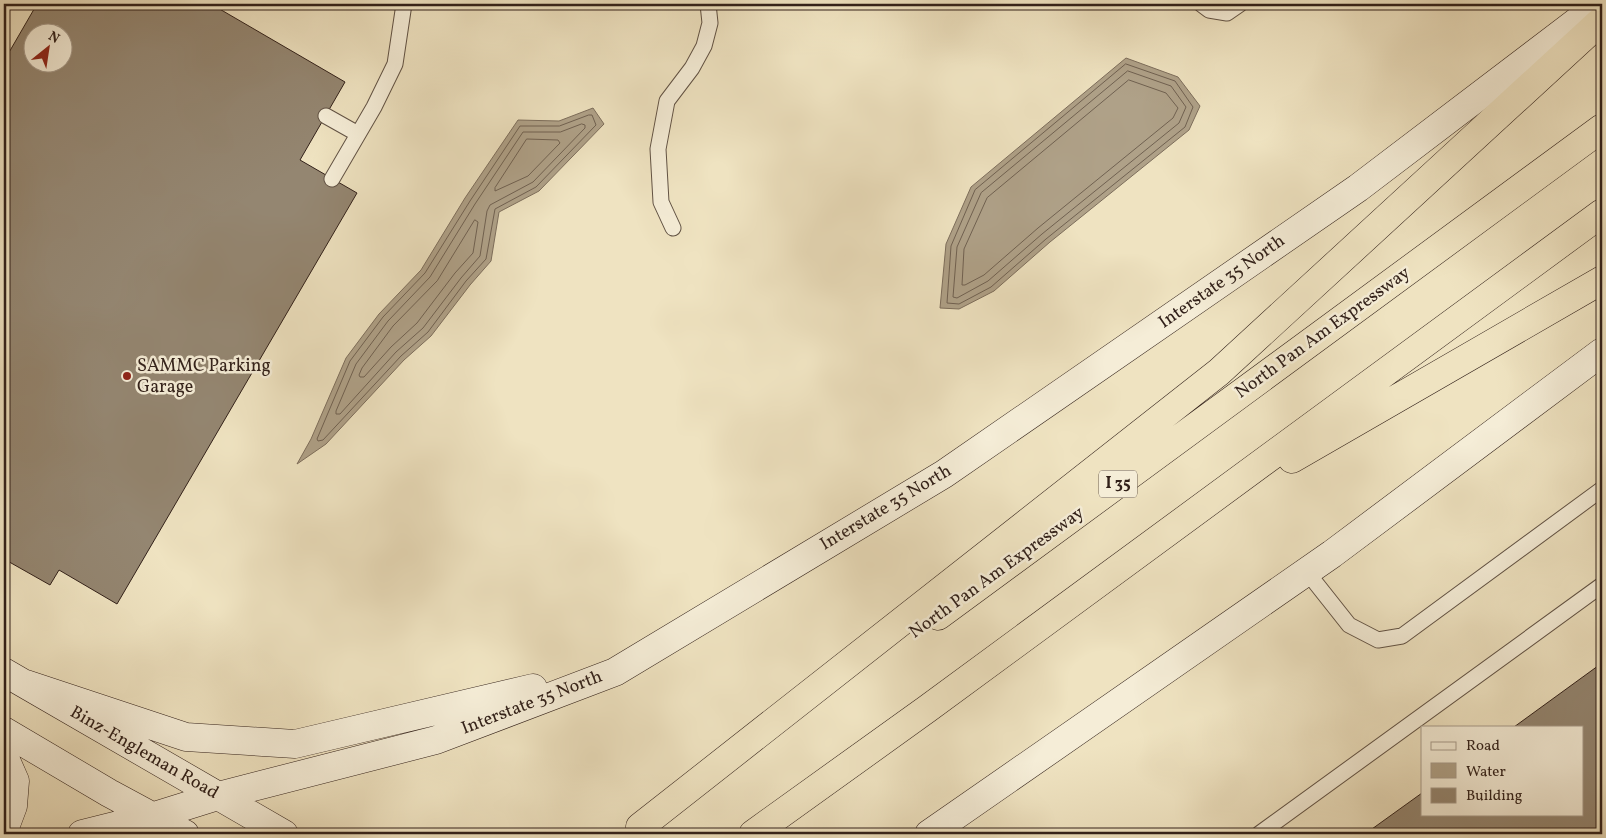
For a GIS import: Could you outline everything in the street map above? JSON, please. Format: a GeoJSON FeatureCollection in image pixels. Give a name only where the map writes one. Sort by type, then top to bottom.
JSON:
{"type":"FeatureCollection","features":[{"type":"Feature","properties":{"kind":"highway"},"geometry":{"type":"LineString","coordinates":[[634,831],[1219,372],[1602,20]]}},
{"type":"Feature","properties":{"kind":"highway","name":"North Pan Am Expressway"},"geometry":{"type":"LineString","coordinates":[[634,831],[918,631],[1602,128]]}},
{"type":"Feature","properties":{"kind":"highway"},"geometry":{"type":"LineString","coordinates":[[753,834],[927,709],[1602,213]]}},
{"type":"Feature","properties":{"kind":"highway"},"geometry":{"type":"LineString","coordinates":[[1168,531],[1602,280]]}},
{"type":"Feature","properties":{"kind":"main road","name":"Interstate 35 North"},"geometry":{"type":"LineString","coordinates":[[82,834],[154,816],[218,796],[436,740],[623,668],[952,468],[1358,188],[1600,4]]}},
{"type":"Feature","properties":{"kind":"main road"},"geometry":{"type":"LineString","coordinates":[[929,834],[1307,572],[1602,352]]}},
{"type":"Feature","properties":{"kind":"main road"},"geometry":{"type":"LineString","coordinates":[[15,678],[186,737],[295,744],[623,668]]}},
{"type":"Feature","properties":{"kind":"main road","name":"Binz-Engleman Road"},"geometry":{"type":"LineString","coordinates":[[15,678],[284,834]]}},
{"type":"Feature","properties":{"kind":"main road"},"geometry":{"type":"LineString","coordinates":[[4,731],[109,793],[185,834]]}},
{"type":"Feature","properties":{"kind":"main road"},"geometry":{"type":"LineString","coordinates":[[4,756],[15,781],[13,806],[4,830]]}},
{"type":"Feature","properties":{"kind":"lane"},"geometry":{"type":"LineString","coordinates":[[332,179],[374,107],[395,64],[404,4]]}},
{"type":"Feature","properties":{"kind":"lane"},"geometry":{"type":"LineString","coordinates":[[673,228],[661,202],[658,149],[667,101],[692,68],[704,46],[710,23],[708,4]]}},
{"type":"Feature","properties":{"kind":"lane"},"geometry":{"type":"LineString","coordinates":[[1201,4],[1209,10],[1227,13],[1240,4]]}},
{"type":"Feature","properties":{"kind":"lane"},"geometry":{"type":"LineString","coordinates":[[326,116],[358,134]]}},
{"type":"Feature","properties":{"kind":"lane"},"geometry":{"type":"LineString","coordinates":[[1307,572],[1350,625],[1378,640],[1402,636],[1602,489]]}},
{"type":"Feature","properties":{"kind":"lane"},"geometry":{"type":"LineString","coordinates":[[1259,834],[1602,585]]}},
{"type":"Feature","properties":{"kind":"water"},"geometry":{"type":"Polygon","coordinates":[[[1126,58],[1178,77],[1200,106],[1189,130],[1050,242],[994,291],[959,309],[940,308],[946,244],[971,187],[1126,58]]]}},
{"type":"Feature","properties":{"kind":"water"},"geometry":{"type":"Polygon","coordinates":[[[593,108],[604,124],[539,191],[499,212],[491,261],[431,336],[404,360],[326,444],[297,464],[311,439],[346,358],[379,314],[421,270],[465,198],[518,120],[559,121],[593,108]]]}},
{"type":"Feature","properties":{"kind":"building","name":"SAMMC Parking Garage"},"geometry":{"type":"Polygon","coordinates":[[[37,4],[211,4],[345,82],[300,160],[357,193],[117,604],[59,570],[50,585],[4,559],[4,61],[22,30],[22,72],[72,72],[72,22],[27,22],[37,4]]]}},
{"type":"Feature","properties":{"kind":"building"},"geometry":{"type":"Polygon","coordinates":[[[1602,663],[1602,834],[1365,834],[1421,794],[1421,816],[1584,816],[1584,726],[1515,726],[1602,663]]]}},
{"type":"Feature","properties":{"kind":"place","name":"SAMMC Parking Garage"},"geometry":{"type":"Point","coordinates":[127,376]}}]}
